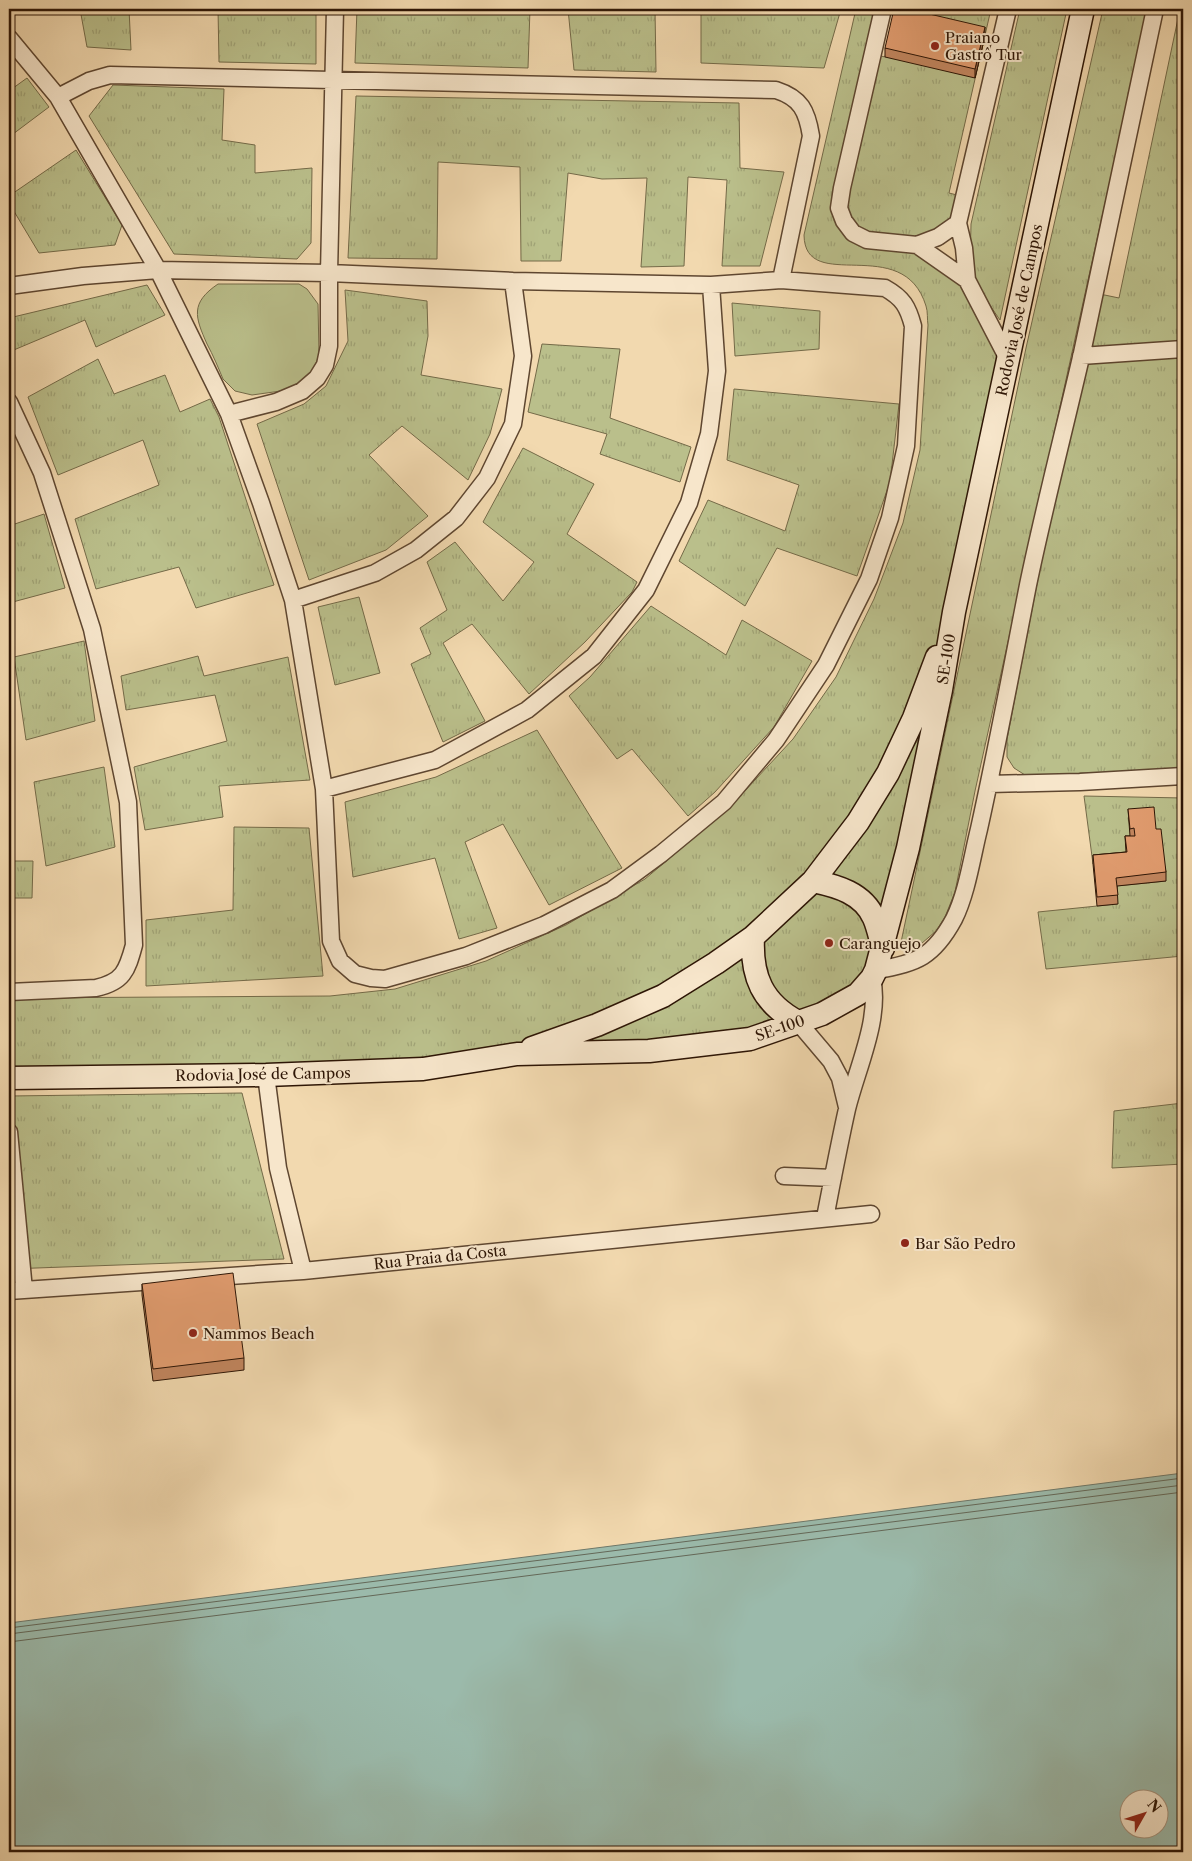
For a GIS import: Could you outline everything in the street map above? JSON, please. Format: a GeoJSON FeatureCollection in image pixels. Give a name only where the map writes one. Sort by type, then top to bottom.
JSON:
{"type":"FeatureCollection","features":[{"type":"Feature","properties":{"kind":"main road","name":"Rodovia José de Campos"},"geometry":{"type":"LineString","coordinates":[[954,612],[1083,9]]}},
{"type":"Feature","properties":{"kind":"main road","name":"SE-100"},"geometry":{"type":"LineString","coordinates":[[517,1054],[596,1025],[663,996],[753,937],[813,880],[858,822],[888,773],[914,718],[954,612]]}},
{"type":"Feature","properties":{"kind":"main road","name":"SE-100"},"geometry":{"type":"LineString","coordinates":[[517,1054],[649,1051],[750,1039],[822,1014],[858,994],[877,966],[908,848],[941,690],[954,612]]}},
{"type":"Feature","properties":{"kind":"main road"},"geometry":{"type":"LineString","coordinates":[[813,880],[846,890],[861,901],[874,917],[877,966]]}},
{"type":"Feature","properties":{"kind":"main road"},"geometry":{"type":"LineString","coordinates":[[753,937],[752,956],[755,975],[766,997],[783,1014],[798,1022]]}},
{"type":"Feature","properties":{"kind":"main road","name":"Rodovia José de Campos"},"geometry":{"type":"LineString","coordinates":[[9,1078],[266,1075],[422,1069],[517,1054]]}},
{"type":"Feature","properties":{"kind":"street"},"geometry":{"type":"LineString","coordinates":[[229,414],[276,402],[302,391],[317,378],[325,365],[329,346],[335,9]]}},
{"type":"Feature","properties":{"kind":"street"},"geometry":{"type":"LineString","coordinates":[[883,9],[839,208],[844,221],[853,233],[867,240],[917,245],[938,237],[958,223]]}},
{"type":"Feature","properties":{"kind":"street"},"geometry":{"type":"LineString","coordinates":[[1008,9],[958,223],[964,248],[967,280],[1008,359]]}},
{"type":"Feature","properties":{"kind":"street"},"geometry":{"type":"LineString","coordinates":[[824,1218],[848,1108],[874,1011],[877,966],[902,966],[917,960],[933,950],[944,936],[955,916],[966,882],[989,784],[1029,582],[1081,356],[1155,9]]}},
{"type":"Feature","properties":{"kind":"street"},"geometry":{"type":"LineString","coordinates":[[9,38],[58,97],[158,270],[229,414],[261,503],[292,600],[324,789],[331,941],[340,961],[355,974],[385,979],[466,956],[553,920],[612,890],[661,854],[724,802],[776,740],[826,665],[869,579],[890,518],[906,446],[913,326],[909,309],[896,294],[885,288],[782,280],[711,285],[329,273],[158,270],[83,276],[9,286]]}},
{"type":"Feature","properties":{"kind":"street"},"geometry":{"type":"LineString","coordinates":[[58,97],[88,81],[110,75],[776,90],[788,94],[800,104],[808,119],[811,136],[782,280]]}},
{"type":"Feature","properties":{"kind":"street"},"geometry":{"type":"LineString","coordinates":[[917,245],[967,280]]}},
{"type":"Feature","properties":{"kind":"street"},"geometry":{"type":"LineString","coordinates":[[292,600],[375,572],[416,550],[456,518],[487,478],[512,424],[522,356],[513,280]]}},
{"type":"Feature","properties":{"kind":"street"},"geometry":{"type":"LineString","coordinates":[[324,789],[435,760],[527,710],[594,656],[646,590],[689,503],[709,434],[717,371],[711,285]]}},
{"type":"Feature","properties":{"kind":"street"},"geometry":{"type":"LineString","coordinates":[[1081,356],[1183,349]]}},
{"type":"Feature","properties":{"kind":"street"},"geometry":{"type":"LineString","coordinates":[[9,402],[42,473],[92,629],[128,802],[134,921],[134,945],[130,962],[122,976],[110,985],[96,988],[9,992]]}},
{"type":"Feature","properties":{"kind":"street"},"geometry":{"type":"LineString","coordinates":[[989,784],[1080,782],[1183,776]]}},
{"type":"Feature","properties":{"kind":"street"},"geometry":{"type":"LineString","coordinates":[[798,1022],[831,1061],[840,1078],[848,1108]]}},
{"type":"Feature","properties":{"kind":"street"},"geometry":{"type":"LineString","coordinates":[[266,1075],[278,1168],[303,1270]]}},
{"type":"Feature","properties":{"kind":"street"},"geometry":{"type":"LineString","coordinates":[[9,1132],[16,1291]]}},
{"type":"Feature","properties":{"kind":"street"},"geometry":{"type":"LineString","coordinates":[[784,1176],[833,1178]]}},
{"type":"Feature","properties":{"kind":"street","name":"Rua Praia da Costa"},"geometry":{"type":"LineString","coordinates":[[16,1291],[303,1270],[871,1214]]}},
{"type":"Feature","properties":{"kind":"green space"},"geometry":{"type":"Polygon","coordinates":[[[80,9],[129,9],[131,50],[87,47],[80,9]]]}},
{"type":"Feature","properties":{"kind":"green space"},"geometry":{"type":"Polygon","coordinates":[[[218,9],[316,9],[316,64],[219,62],[218,9]]]}},
{"type":"Feature","properties":{"kind":"green space"},"geometry":{"type":"Polygon","coordinates":[[[357,9],[530,9],[528,68],[355,63],[357,9]]]}},
{"type":"Feature","properties":{"kind":"green space"},"geometry":{"type":"Polygon","coordinates":[[[568,9],[655,9],[656,72],[574,70],[568,9]]]}},
{"type":"Feature","properties":{"kind":"green space"},"geometry":{"type":"Polygon","coordinates":[[[701,9],[841,9],[824,68],[701,63],[701,9]]]}},
{"type":"Feature","properties":{"kind":"green space"},"geometry":{"type":"Polygon","coordinates":[[[856,9],[991,9],[949,193],[965,197],[958,223],[918,245],[950,268],[1008,359],[954,612],[873,800],[924,732],[872,978],[750,1039],[517,1054],[9,1078],[9,998],[330,996],[395,989],[486,961],[566,925],[645,879],[730,807],[793,739],[836,677],[874,599],[903,523],[920,450],[928,325],[926,306],[914,284],[897,272],[878,267],[820,261],[809,252],[804,235],[856,9]],[[883,12],[873,54],[885,57],[894,14],[883,12]]]}},
{"type":"Feature","properties":{"kind":"green space"},"geometry":{"type":"Polygon","coordinates":[[[1020,9],[1067,9],[1000,320],[976,279],[972,261],[971,224],[1020,9]]]}},
{"type":"Feature","properties":{"kind":"green space"},"geometry":{"type":"Polygon","coordinates":[[[1103,9],[1148,9],[975,791],[955,892],[945,917],[936,931],[914,950],[908,952],[900,947],[1026,348],[1103,9]]]}},
{"type":"Feature","properties":{"kind":"green space"},"geometry":{"type":"Polygon","coordinates":[[[1180,9],[1183,9],[1183,774],[1081,773],[1040,780],[1025,775],[1014,768],[1007,757],[1007,739],[1081,356],[1095,293],[1119,298],[1180,9]]]}},
{"type":"Feature","properties":{"kind":"green space"},"geometry":{"type":"Polygon","coordinates":[[[27,78],[49,107],[9,137],[9,91],[27,78]]]}},
{"type":"Feature","properties":{"kind":"green space"},"geometry":{"type":"Polygon","coordinates":[[[113,85],[224,89],[222,140],[255,145],[255,173],[312,168],[311,243],[297,259],[174,254],[89,116],[113,85]]]}},
{"type":"Feature","properties":{"kind":"green space"},"geometry":{"type":"Polygon","coordinates":[[[356,96],[739,103],[740,168],[784,172],[760,266],[722,266],[727,180],[688,177],[684,266],[641,267],[647,178],[602,179],[568,173],[561,261],[521,261],[520,167],[438,162],[437,259],[348,258],[356,96]]]}},
{"type":"Feature","properties":{"kind":"green space"},"geometry":{"type":"Polygon","coordinates":[[[76,150],[122,225],[115,245],[39,253],[9,203],[9,196],[76,150]]]}},
{"type":"Feature","properties":{"kind":"green space"},"geometry":{"type":"Polygon","coordinates":[[[218,284],[299,284],[307,289],[318,304],[319,355],[308,377],[299,385],[288,390],[252,395],[235,391],[223,379],[198,318],[199,304],[209,291],[218,284]]]}},
{"type":"Feature","properties":{"kind":"green space"},"geometry":{"type":"Polygon","coordinates":[[[147,285],[165,315],[96,347],[85,320],[9,352],[9,318],[147,285]]]}},
{"type":"Feature","properties":{"kind":"green space"},"geometry":{"type":"Polygon","coordinates":[[[345,290],[427,301],[428,336],[421,375],[502,389],[490,434],[468,480],[402,426],[369,455],[428,516],[386,550],[309,580],[257,424],[304,404],[326,386],[348,341],[345,290]]]}},
{"type":"Feature","properties":{"kind":"green space"},"geometry":{"type":"Polygon","coordinates":[[[732,303],[820,311],[819,349],[735,356],[732,303]]]}},
{"type":"Feature","properties":{"kind":"green space"},"geometry":{"type":"Polygon","coordinates":[[[542,344],[620,349],[610,418],[691,447],[680,482],[600,454],[607,434],[528,412],[542,344]]]}},
{"type":"Feature","properties":{"kind":"green space"},"geometry":{"type":"Polygon","coordinates":[[[98,359],[114,394],[165,375],[180,412],[210,399],[219,417],[274,585],[196,608],[179,567],[96,589],[75,519],[159,485],[143,440],[58,475],[28,397],[98,359]]]}},
{"type":"Feature","properties":{"kind":"green space"},"geometry":{"type":"Polygon","coordinates":[[[734,389],[899,404],[890,482],[857,576],[777,548],[745,606],[679,561],[708,500],[785,531],[799,485],[727,460],[734,389]]]}},
{"type":"Feature","properties":{"kind":"green space"},"geometry":{"type":"Polygon","coordinates":[[[523,448],[594,484],[567,534],[637,582],[632,592],[585,642],[529,694],[472,624],[443,643],[485,721],[443,742],[411,664],[431,654],[420,628],[447,610],[427,562],[455,542],[503,601],[534,562],[483,522],[523,448]]]}},
{"type":"Feature","properties":{"kind":"green space"},"geometry":{"type":"Polygon","coordinates":[[[44,514],[65,588],[9,603],[9,526],[44,514]]]}},
{"type":"Feature","properties":{"kind":"green space"},"geometry":{"type":"Polygon","coordinates":[[[359,597],[380,673],[335,685],[318,607],[359,597]]]}},
{"type":"Feature","properties":{"kind":"green space"},"geometry":{"type":"Polygon","coordinates":[[[651,606],[726,655],[742,620],[812,661],[774,727],[715,792],[688,816],[632,749],[617,759],[569,696],[590,677],[651,606]]]}},
{"type":"Feature","properties":{"kind":"green space"},"geometry":{"type":"Polygon","coordinates":[[[84,641],[95,721],[26,740],[14,657],[84,641]]]}},
{"type":"Feature","properties":{"kind":"green space"},"geometry":{"type":"Polygon","coordinates":[[[198,656],[204,676],[288,657],[310,780],[219,786],[223,817],[145,830],[134,767],[227,741],[215,695],[126,710],[121,676],[198,656]]]}},
{"type":"Feature","properties":{"kind":"green space"},"geometry":{"type":"Polygon","coordinates":[[[537,730],[622,868],[549,905],[503,824],[465,842],[497,928],[459,939],[435,858],[353,877],[345,802],[436,777],[537,730]]]}},
{"type":"Feature","properties":{"kind":"green space"},"geometry":{"type":"Polygon","coordinates":[[[104,767],[115,847],[46,866],[34,782],[104,767]]]}},
{"type":"Feature","properties":{"kind":"green space"},"geometry":{"type":"Polygon","coordinates":[[[1084,796],[1183,798],[1183,956],[1046,969],[1038,912],[1117,904],[1116,886],[1166,881],[1130,837],[1127,860],[1093,864],[1084,796]]]}},
{"type":"Feature","properties":{"kind":"green space"},"geometry":{"type":"Polygon","coordinates":[[[234,827],[309,828],[323,976],[146,986],[146,920],[233,910],[234,827]]]}},
{"type":"Feature","properties":{"kind":"green space"},"geometry":{"type":"Polygon","coordinates":[[[9,861],[33,861],[32,898],[9,898],[9,861]]]}},
{"type":"Feature","properties":{"kind":"green space"},"geometry":{"type":"Polygon","coordinates":[[[242,1093],[284,1259],[9,1269],[9,1096],[242,1093]]]}},
{"type":"Feature","properties":{"kind":"green space"},"geometry":{"type":"Polygon","coordinates":[[[1183,1103],[1183,1164],[1112,1168],[1114,1111],[1183,1103]]]}},
{"type":"Feature","properties":{"kind":"water"},"geometry":{"type":"Polygon","coordinates":[[[1183,1473],[1183,1852],[9,1852],[9,1623],[1183,1473]]]}},
{"type":"Feature","properties":{"kind":"building","name":"Praiano Gastrô Tur"},"geometry":{"type":"Polygon","coordinates":[[[894,9],[908,9],[985,27],[975,69],[885,48],[894,9]]]}},
{"type":"Feature","properties":{"kind":"building"},"geometry":{"type":"Polygon","coordinates":[[[1154,807],[1156,829],[1161,829],[1166,872],[1116,878],[1118,895],[1097,897],[1093,855],[1127,852],[1125,836],[1135,836],[1134,828],[1130,829],[1128,809],[1154,807]]]}},
{"type":"Feature","properties":{"kind":"building","name":"Nammos Beach"},"geometry":{"type":"Polygon","coordinates":[[[233,1273],[244,1358],[153,1369],[142,1284],[233,1273]]]}},
{"type":"Feature","properties":{"kind":"place","name":"Praiano Gastrô Tur"},"geometry":{"type":"Point","coordinates":[935,46]}},
{"type":"Feature","properties":{"kind":"place","name":"Caranguejo"},"geometry":{"type":"Point","coordinates":[829,943]}},
{"type":"Feature","properties":{"kind":"place","name":"Bar São Pedro"},"geometry":{"type":"Point","coordinates":[905,1243]}},
{"type":"Feature","properties":{"kind":"place","name":"Nammos Beach"},"geometry":{"type":"Point","coordinates":[193,1333]}}]}
